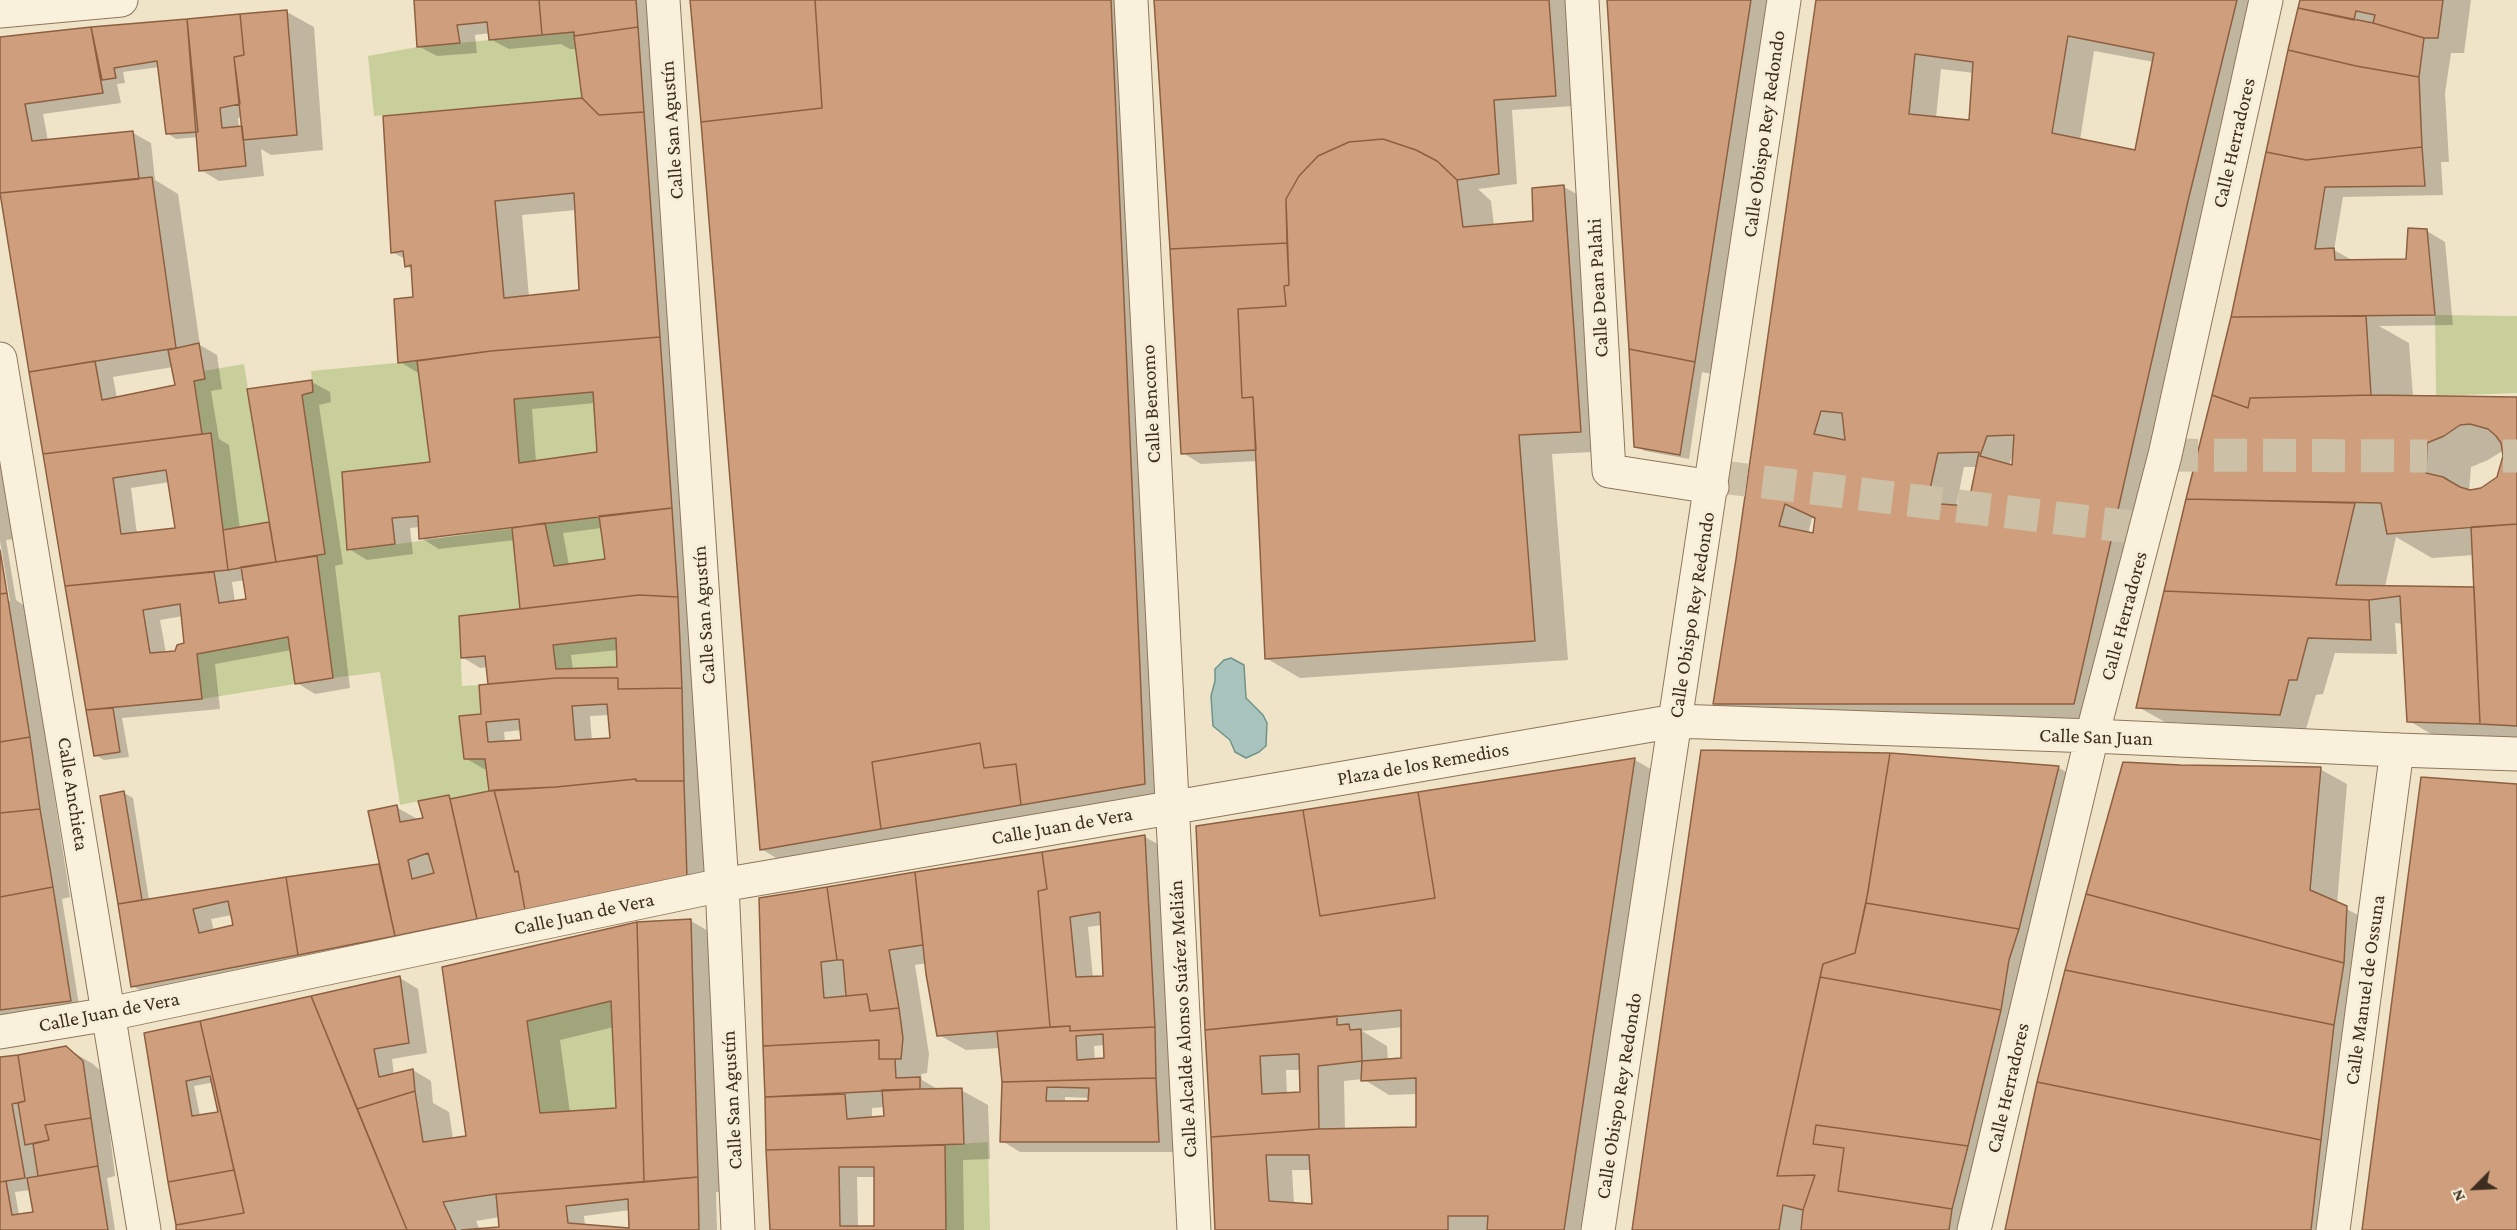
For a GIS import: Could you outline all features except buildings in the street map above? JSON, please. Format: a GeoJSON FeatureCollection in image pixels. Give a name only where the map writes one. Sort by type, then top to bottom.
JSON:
{"type":"FeatureCollection","features":[{"type":"Feature","properties":{"kind":"street"},"geometry":{"type":"LineString","coordinates":[[0,11],[121,0]]}},
{"type":"Feature","properties":{"kind":"street","name":"Calle San Agustín"},"geometry":{"type":"LineString","coordinates":[[663,0],[722,885],[738,1230]]}},
{"type":"Feature","properties":{"kind":"street","name":"Calle Bencomo"},"geometry":{"type":"LineString","coordinates":[[1131,0],[1171,807]]}},
{"type":"Feature","properties":{"kind":"street","name":"Calle Dean Palahi"},"geometry":{"type":"LineString","coordinates":[[1582,0],[1609,471],[1712,487]]}},
{"type":"Feature","properties":{"kind":"street","name":"Calle Obispo Rey Redondo"},"geometry":{"type":"LineString","coordinates":[[1598,1230],[1784,0]]}},
{"type":"Feature","properties":{"kind":"street","name":"Calle Herradores"},"geometry":{"type":"LineString","coordinates":[[1974,1230],[2092,736],[2165,455],[2266,0]]}},
{"type":"Feature","properties":{"kind":"street","name":"Calle Anchieta"},"geometry":{"type":"LineString","coordinates":[[0,359],[144,1230]]}},
{"type":"Feature","properties":{"kind":"street","name":"Plaza de los Remedios"},"geometry":{"type":"LineString","coordinates":[[1171,807],[1675,721]]}},
{"type":"Feature","properties":{"kind":"street","name":"Calle San Juan"},"geometry":{"type":"LineString","coordinates":[[1675,721],[2517,754]]}},
{"type":"Feature","properties":{"kind":"street","name":"Calle Manuel de Ossuna"},"geometry":{"type":"LineString","coordinates":[[2333,1230],[2397,750]]}},
{"type":"Feature","properties":{"kind":"street","name":"Calle Juan de Vera"},"geometry":{"type":"LineString","coordinates":[[0,1032],[109,1014],[722,885],[1171,807]]}},
{"type":"Feature","properties":{"kind":"street","name":"Calle Alcalde Alonso Suárez Melián"},"geometry":{"type":"LineString","coordinates":[[1171,807],[1194,1230]]}},
{"type":"Feature","properties":{"kind":"green space"},"geometry":{"type":"Polygon","coordinates":[[[574,32],[582,98],[374,116],[368,56],[417,47],[574,32]]]}},
{"type":"Feature","properties":{"kind":"green space"},"geometry":{"type":"Polygon","coordinates":[[[2435,315],[2517,316],[2517,393],[2436,396],[2435,315]]]}},
{"type":"Feature","properties":{"kind":"green space"},"geometry":{"type":"Polygon","coordinates":[[[417,361],[430,462],[342,472],[348,551],[512,528],[520,609],[459,616],[462,686],[479,685],[481,714],[459,716],[464,759],[485,759],[489,791],[450,799],[448,795],[400,805],[380,672],[333,678],[317,556],[325,554],[302,395],[313,392],[311,371],[417,361]]]}},
{"type":"Feature","properties":{"kind":"green space"},"geometry":{"type":"Polygon","coordinates":[[[244,364],[269,522],[223,530],[211,433],[202,434],[194,381],[204,379],[203,371],[244,364]]]}},
{"type":"Feature","properties":{"kind":"green space"},"geometry":{"type":"Polygon","coordinates":[[[593,392],[597,452],[519,463],[514,399],[593,392]]]}},
{"type":"Feature","properties":{"kind":"green space"},"geometry":{"type":"Polygon","coordinates":[[[599,516],[605,559],[554,566],[545,523],[599,516]]]}},
{"type":"Feature","properties":{"kind":"green space"},"geometry":{"type":"Polygon","coordinates":[[[288,637],[295,684],[202,699],[197,654],[288,637]]]}},
{"type":"Feature","properties":{"kind":"green space"},"geometry":{"type":"Polygon","coordinates":[[[616,638],[617,667],[556,669],[553,645],[616,638]]]}},
{"type":"Feature","properties":{"kind":"green space"},"geometry":{"type":"Polygon","coordinates":[[[611,1001],[616,1108],[540,1113],[527,1021],[611,1001]]]}},
{"type":"Feature","properties":{"kind":"green space"},"geometry":{"type":"Polygon","coordinates":[[[988,1142],[990,1230],[946,1230],[945,1145],[988,1142]]]}},
{"type":"Feature","properties":{"kind":"water"},"geometry":{"type":"Polygon","coordinates":[[[1231,658],[1244,665],[1246,698],[1263,715],[1267,723],[1266,746],[1246,758],[1235,752],[1230,740],[1213,726],[1211,696],[1215,669],[1224,660],[1231,658]]]}},
{"type":"Feature","properties":{"kind":"tunnel"},"geometry":{"type":"LineString","coordinates":[[2165,455],[2427,456]]}},
{"type":"Feature","properties":{"kind":"tunnel"},"geometry":{"type":"LineString","coordinates":[[2503,456],[2517,456]]}},
{"type":"Feature","properties":{"kind":"tunnel"},"geometry":{"type":"LineString","coordinates":[[1714,476],[2147,529]]}}]}
